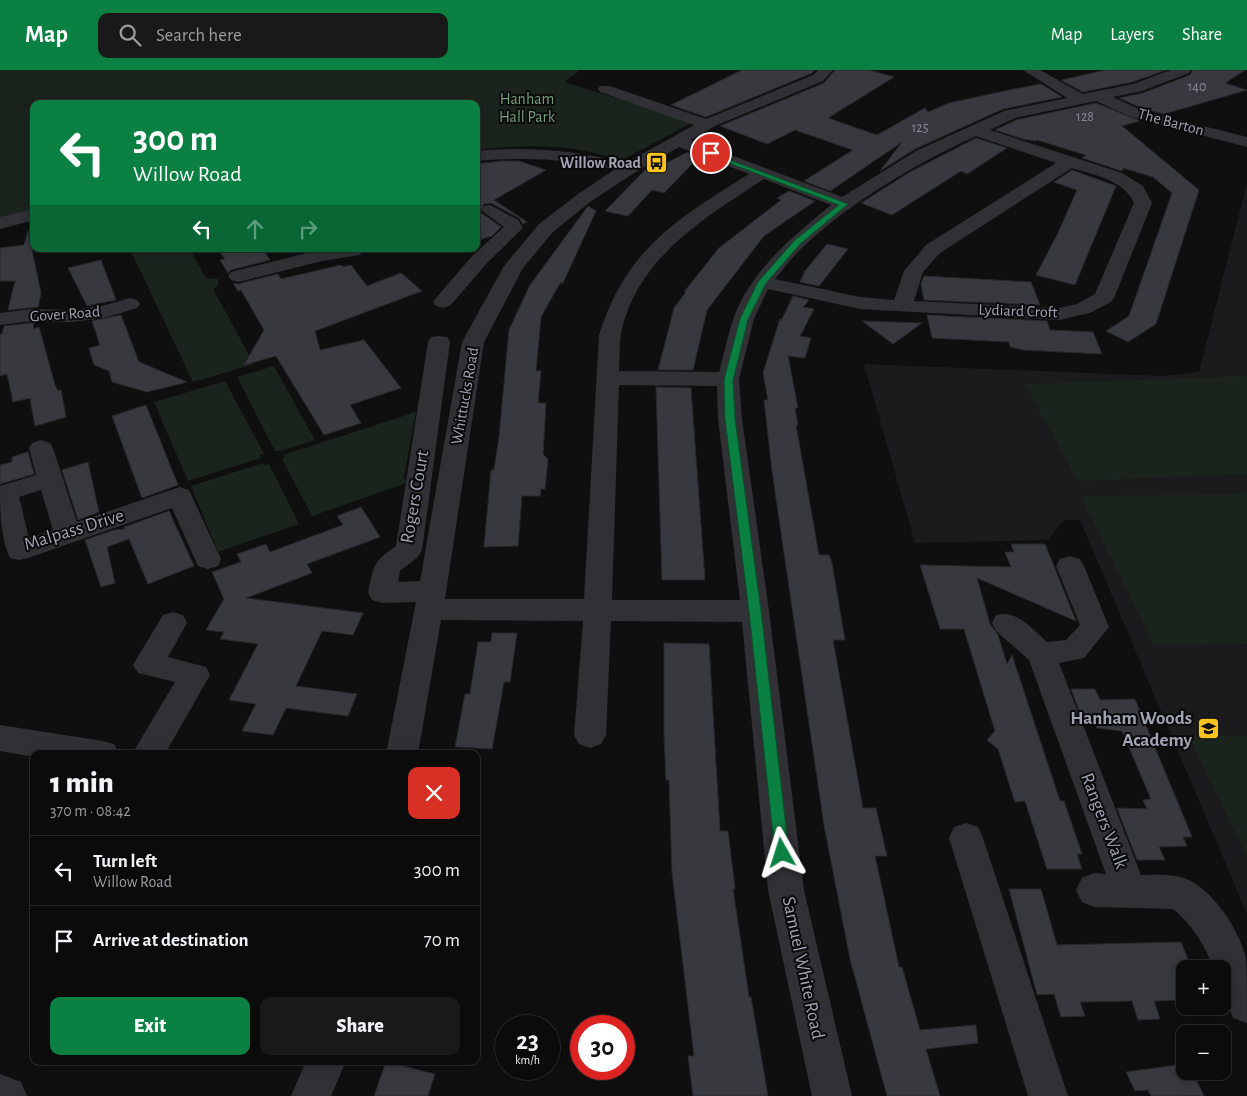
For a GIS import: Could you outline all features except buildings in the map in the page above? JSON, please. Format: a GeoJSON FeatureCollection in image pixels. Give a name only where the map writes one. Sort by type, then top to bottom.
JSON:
{"type":"FeatureCollection","features":[{"type":"Feature","properties":{"kind":"street","name":"Whittucks Road"},"geometry":{"type":"LineString","coordinates":[[403,750],[431,600],[473,342],[514,266],[546,228],[584,198],[628,169],[706,124],[818,78],[826,70]]}},
{"type":"Feature","properties":{"kind":"street","name":"The Barton"},"geometry":{"type":"LineString","coordinates":[[1030,70],[1089,97],[1137,114],[1247,142]]}},
{"type":"Feature","properties":{"kind":"street","name":"Samuel White Road"},"geometry":{"type":"LineString","coordinates":[[832,1096],[786,890],[755,611],[730,419],[728,380],[744,319],[762,282],[798,241],[844,204],[922,155],[1010,114],[1137,88],[1184,70]]}},
{"type":"Feature","properties":{"kind":"street"},"geometry":{"type":"LineString","coordinates":[[605,89],[706,124]]}},
{"type":"Feature","properties":{"kind":"street","name":"Lydiard Croft"},"geometry":{"type":"LineString","coordinates":[[762,282],[860,302],[902,307],[1059,314],[1083,309],[1104,298],[1143,203],[1137,190],[1116,177],[975,130]]}},
{"type":"Feature","properties":{"kind":"street"},"geometry":{"type":"LineString","coordinates":[[677,140],[844,204]]}},
{"type":"Feature","properties":{"kind":"street"},"geometry":{"type":"LineString","coordinates":[[480,156],[551,153],[592,158],[628,169]]}},
{"type":"Feature","properties":{"kind":"street"},"geometry":{"type":"LineString","coordinates":[[902,307],[914,271],[933,249],[1069,162]]}},
{"type":"Feature","properties":{"kind":"street"},"geometry":{"type":"LineString","coordinates":[[590,735],[598,609],[610,335],[615,310],[629,281],[646,260],[668,239],[702,211],[762,173]]}},
{"type":"Feature","properties":{"kind":"street"},"geometry":{"type":"LineString","coordinates":[[443,302],[480,259],[514,228],[512,224],[490,210]]}},
{"type":"Feature","properties":{"kind":"street"},"geometry":{"type":"LineString","coordinates":[[0,223],[30,215]]}},
{"type":"Feature","properties":{"kind":"street"},"geometry":{"type":"LineString","coordinates":[[0,228],[27,234]]}},
{"type":"Feature","properties":{"kind":"street"},"geometry":{"type":"LineString","coordinates":[[238,276],[304,261],[321,252]]}},
{"type":"Feature","properties":{"kind":"street"},"geometry":{"type":"LineString","coordinates":[[480,259],[514,266]]}},
{"type":"Feature","properties":{"kind":"street","name":"Gover Road"},"geometry":{"type":"LineString","coordinates":[[0,319],[32,315],[72,316],[104,312],[130,304]]}},
{"type":"Feature","properties":{"kind":"street","name":"Rogers Court"},"geometry":{"type":"LineString","coordinates":[[431,600],[382,592],[387,566],[409,550],[439,342]]}},
{"type":"Feature","properties":{"kind":"street"},"geometry":{"type":"LineString","coordinates":[[608,378],[728,380]]}},
{"type":"Feature","properties":{"kind":"street"},"geometry":{"type":"LineString","coordinates":[[41,448],[68,534]]}},
{"type":"Feature","properties":{"kind":"street"},"geometry":{"type":"LineString","coordinates":[[2,494],[50,479]]}},
{"type":"Feature","properties":{"kind":"street","name":"Malpass Drive"},"geometry":{"type":"LineString","coordinates":[[2,494],[19,551],[180,496],[208,559]]}},
{"type":"Feature","properties":{"kind":"street"},"geometry":{"type":"LineString","coordinates":[[1041,654],[1074,650],[1095,627],[1070,566]]}},
{"type":"Feature","properties":{"kind":"street"},"geometry":{"type":"LineString","coordinates":[[431,600],[598,609],[755,611]]}},
{"type":"Feature","properties":{"kind":"street"},"geometry":{"type":"LineString","coordinates":[[150,750],[195,675],[148,665],[173,623]]}},
{"type":"Feature","properties":{"kind":"street","name":"Rangers Walk"},"geometry":{"type":"LineString","coordinates":[[1006,623],[1041,654],[1130,891]]}},
{"type":"Feature","properties":{"kind":"street"},"geometry":{"type":"LineString","coordinates":[[0,738],[77,750]]}},
{"type":"Feature","properties":{"kind":"street"},"geometry":{"type":"LineString","coordinates":[[966,838],[1048,1096]]}},
{"type":"Feature","properties":{"kind":"street","name":"Rangers Walk"},"geometry":{"type":"LineString","coordinates":[[1094,890],[1179,893],[1191,900],[1202,912],[1221,944],[1247,1004]]}},
{"type":"Feature","properties":{"kind":"street"},"geometry":{"type":"LineString","coordinates":[[311,1096],[324,1065]]}},
{"type":"Feature","properties":{"kind":"street"},"geometry":{"type":"LineString","coordinates":[[0,1094],[7,1096]]}},
{"type":"Feature","properties":{"kind":"shaded area","name":"Hanham Woods Academy"},"geometry":{"type":"Polygon","coordinates":[[[1247,183],[1247,914],[1080,520],[1064,520],[1048,540],[915,543],[864,364],[1163,376],[1199,372],[1247,183]]]}},
{"type":"Feature","properties":{"kind":"green space","name":"Hanham Hall Park"},"geometry":{"type":"Polygon","coordinates":[[[0,70],[580,70],[564,82],[693,122],[626,158],[620,159],[559,147],[480,150],[480,100],[30,100],[30,210],[0,218],[0,70]]]}},
{"type":"Feature","properties":{"kind":"green space"},"geometry":{"type":"Polygon","coordinates":[[[131,252],[192,252],[206,278],[218,279],[218,286],[213,289],[254,364],[193,382],[131,252]]]}},
{"type":"Feature","properties":{"kind":"green space"},"geometry":{"type":"Polygon","coordinates":[[[274,366],[315,440],[281,451],[275,451],[237,377],[274,366]]]}},
{"type":"Feature","properties":{"kind":"green space"},"geometry":{"type":"Polygon","coordinates":[[[1247,376],[1247,474],[1078,481],[1025,384],[1247,376]]]}},
{"type":"Feature","properties":{"kind":"green space"},"geometry":{"type":"Polygon","coordinates":[[[225,381],[264,454],[260,455],[261,458],[188,481],[154,402],[225,381]]]}},
{"type":"Feature","properties":{"kind":"green space"},"geometry":{"type":"Polygon","coordinates":[[[416,412],[404,477],[407,483],[312,516],[282,459],[285,458],[283,455],[416,412]]]}},
{"type":"Feature","properties":{"kind":"green space"},"geometry":{"type":"Polygon","coordinates":[[[263,463],[264,465],[269,464],[299,524],[218,552],[191,486],[263,463]]]}},
{"type":"Feature","properties":{"kind":"green space"},"geometry":{"type":"Polygon","coordinates":[[[1247,494],[1247,644],[1154,645],[1081,496],[1247,494]]]}},
{"type":"Feature","properties":{"kind":"green space"},"geometry":{"type":"Polygon","coordinates":[[[1247,736],[1247,857],[1189,737],[1247,736]]]}},
{"type":"Feature","properties":{"kind":"place","name":"Willow Road"},"geometry":{"type":"Point","coordinates":[657,163]}},
{"type":"Feature","properties":{"kind":"place","name":"Hanham Woods Academy"},"geometry":{"type":"Point","coordinates":[1208,729]}},
{"type":"Feature","properties":{"kind":"route"},"geometry":{"type":"LineString","coordinates":[[711,153],[844,204],[798,241],[762,282],[744,319],[728,380],[730,419],[755,611],[782,853]]}}]}
